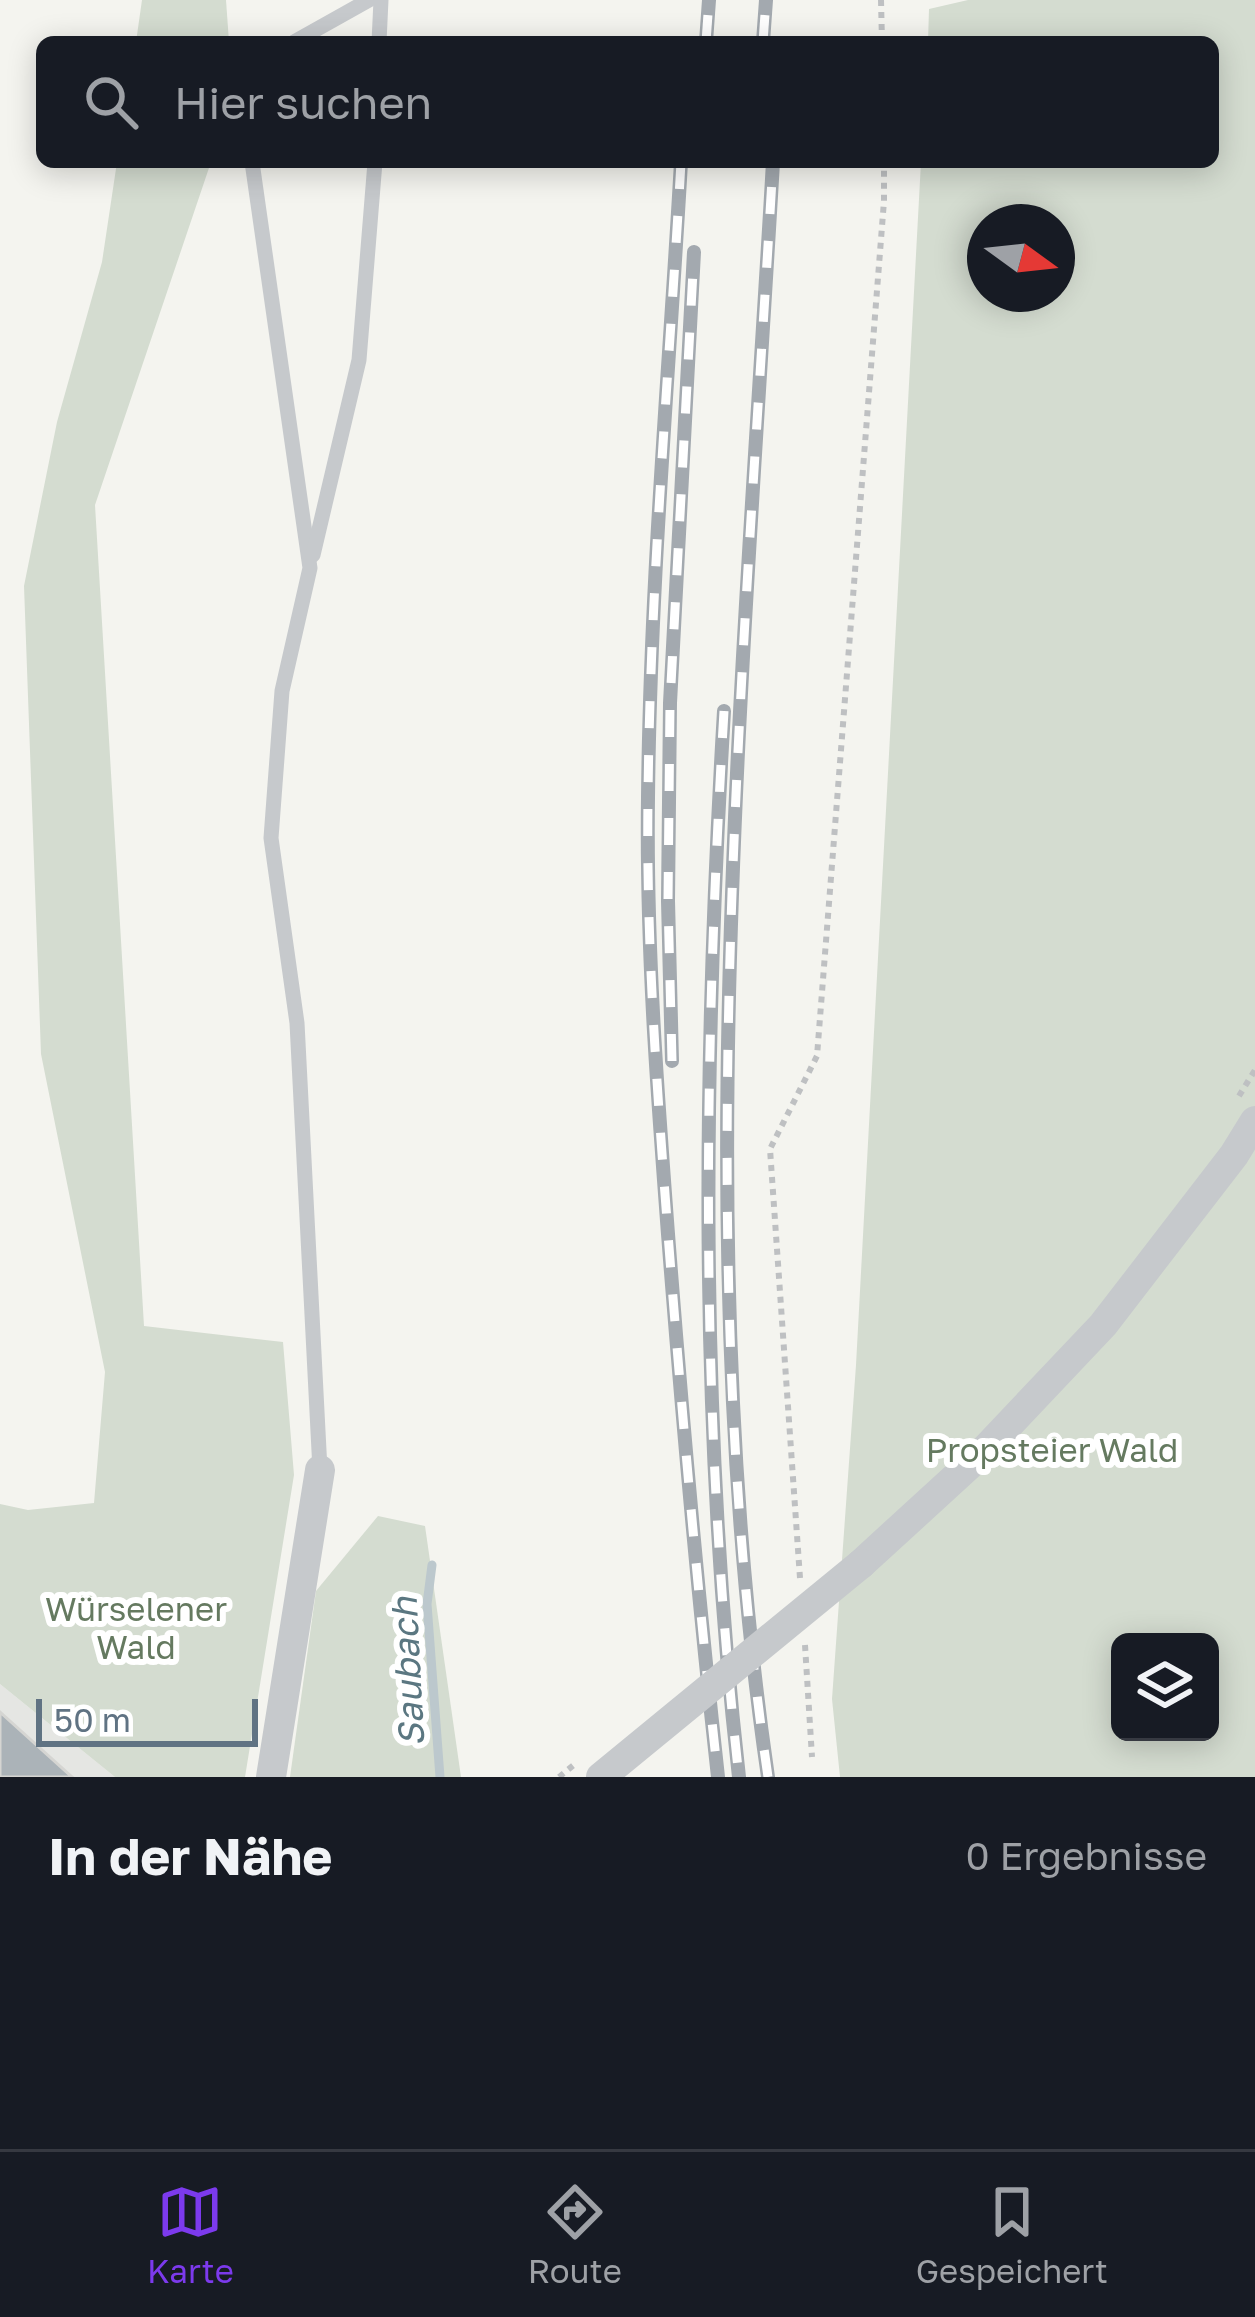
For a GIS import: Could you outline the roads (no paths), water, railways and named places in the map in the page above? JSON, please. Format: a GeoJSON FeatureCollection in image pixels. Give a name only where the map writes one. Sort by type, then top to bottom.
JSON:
{"type":"FeatureCollection","features":[{"type":"Feature","properties":{"kind":"street"},"geometry":{"type":"LineString","coordinates":[[601,1777],[861,1564],[979,1456],[1103,1325],[1234,1155],[1244,1112]]}},
{"type":"Feature","properties":{"kind":"street"},"geometry":{"type":"LineString","coordinates":[[271,1777],[320,1470]]}},
{"type":"Feature","properties":{"kind":"lane"},"geometry":{"type":"LineString","coordinates":[[305,36],[368,0]]}},
{"type":"Feature","properties":{"kind":"lane"},"geometry":{"type":"LineString","coordinates":[[380,36],[381,0]]}},
{"type":"Feature","properties":{"kind":"lane"},"geometry":{"type":"LineString","coordinates":[[253,168],[310,568]]}},
{"type":"Feature","properties":{"kind":"lane"},"geometry":{"type":"LineString","coordinates":[[320,1470],[297,1023],[271,838],[282,691],[359,360],[375,168]]}},
{"type":"Feature","properties":{"kind":"waterway","name":"Saubach"},"geometry":{"type":"LineString","coordinates":[[432,1565],[427,1604],[440,1777]]}},
{"type":"Feature","properties":{"kind":"railway"},"geometry":{"type":"LineString","coordinates":[[706,36],[709,0]]}},
{"type":"Feature","properties":{"kind":"railway"},"geometry":{"type":"LineString","coordinates":[[763,36],[766,0]]}},
{"type":"Feature","properties":{"kind":"railway"},"geometry":{"type":"LineString","coordinates":[[681,168],[652,639],[649,907],[673,1302],[718,1777]]}},
{"type":"Feature","properties":{"kind":"railway"},"geometry":{"type":"LineString","coordinates":[[768,1777],[745,1576],[732,1374],[727,1172],[737,768],[773,168]]}},
{"type":"Feature","properties":{"kind":"railway"},"geometry":{"type":"LineString","coordinates":[[672,1061],[670,703],[694,252]]}},
{"type":"Feature","properties":{"kind":"railway"},"geometry":{"type":"LineString","coordinates":[[724,711],[712,977],[709,1244],[717,1511],[739,1777]]}},
{"type":"Feature","properties":{"kind":"park label","name":"Propsteier Wald"},"geometry":{"type":"Point","coordinates":[1052,1449]}},
{"type":"Feature","properties":{"kind":"park label","name":"Würselener Wald"},"geometry":{"type":"Point","coordinates":[136,1627]}}]}
